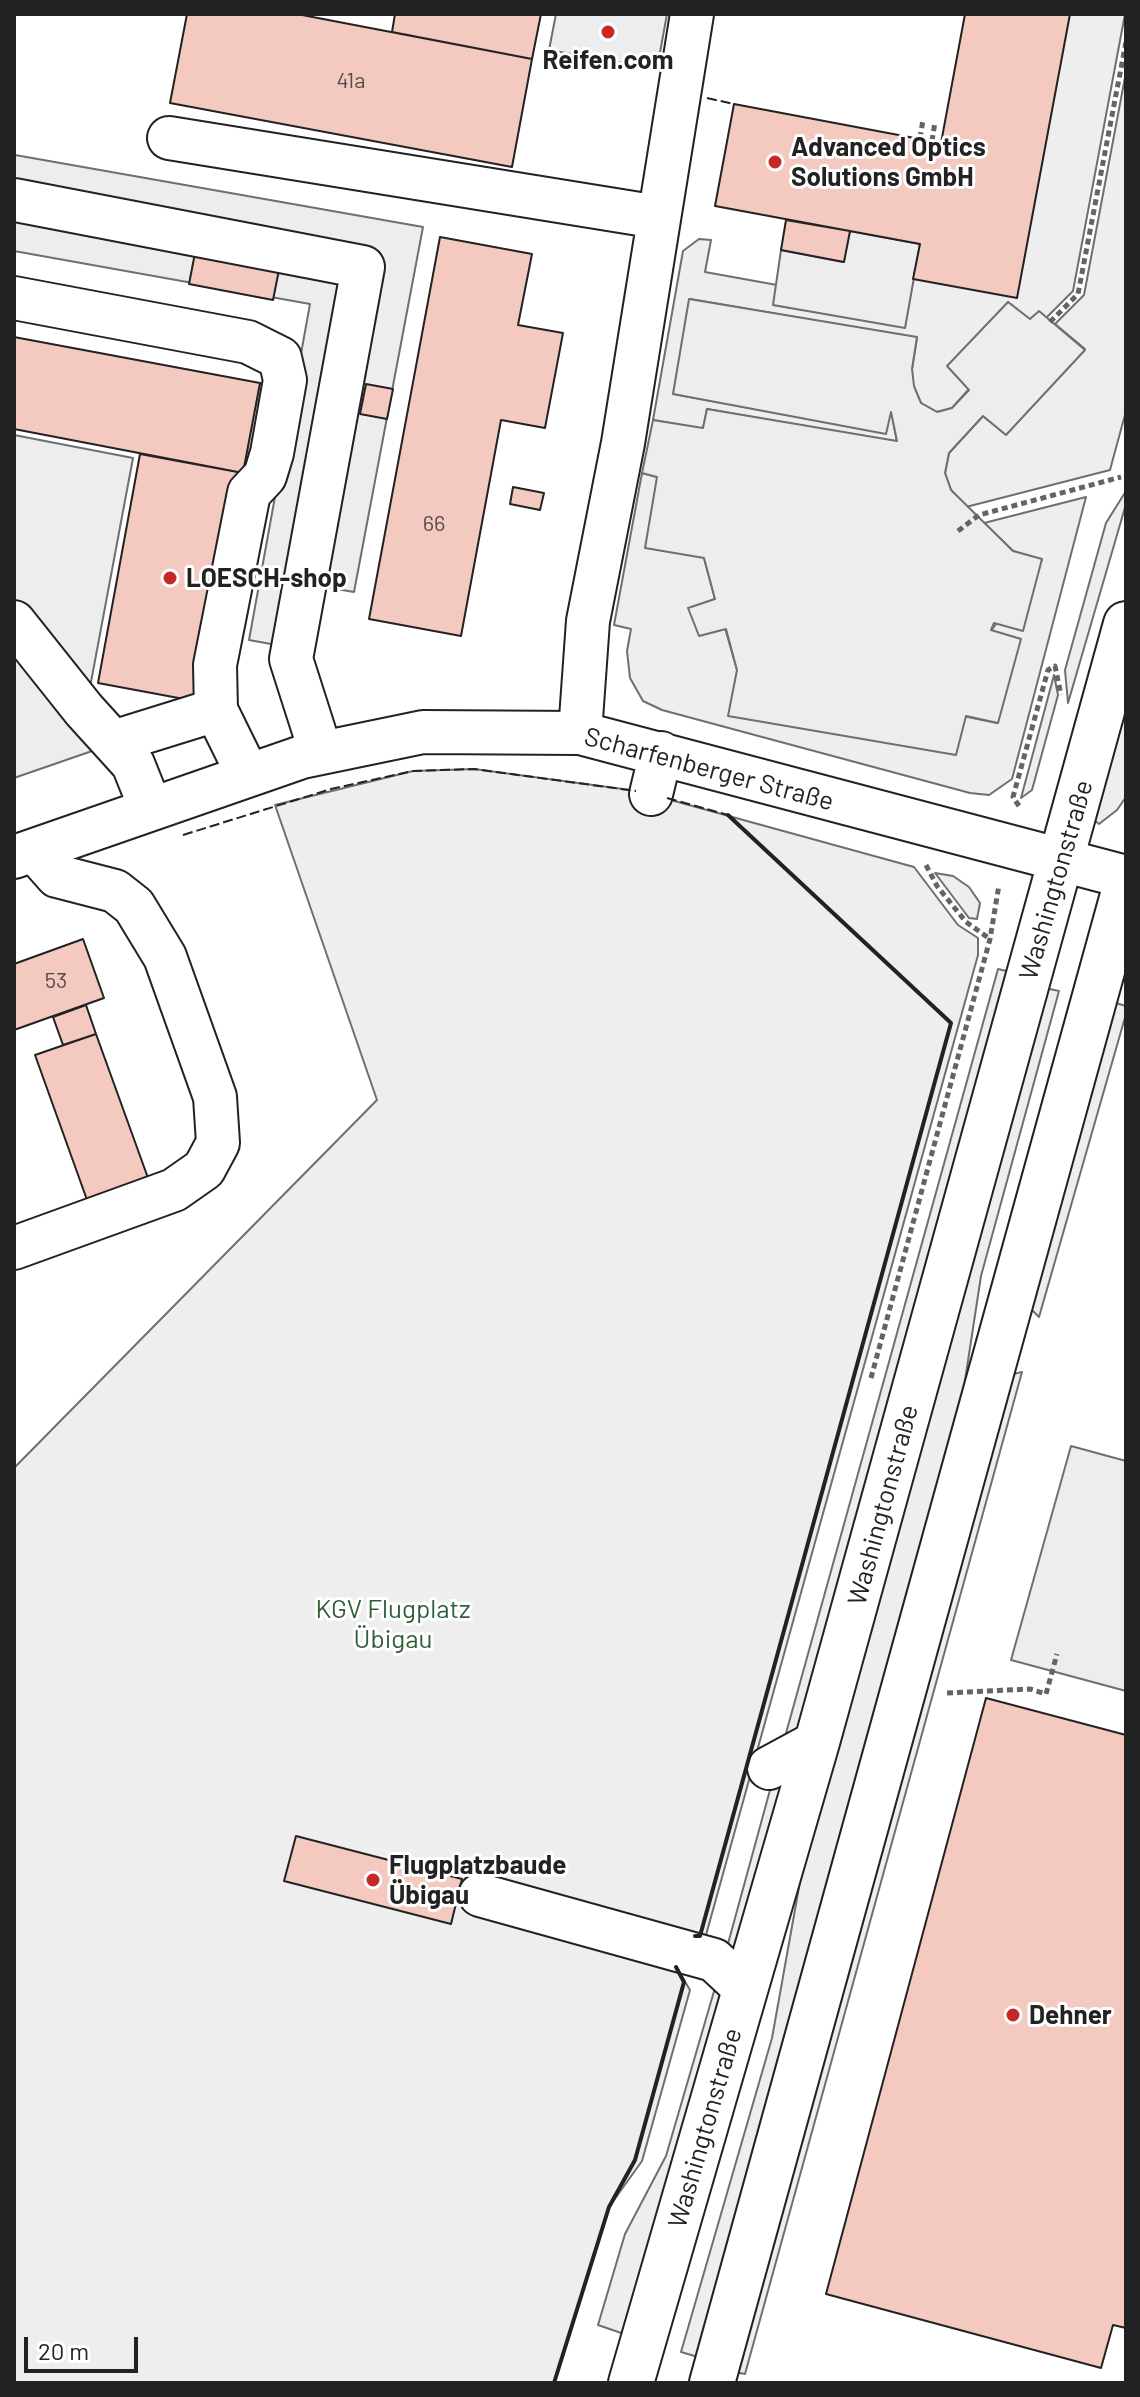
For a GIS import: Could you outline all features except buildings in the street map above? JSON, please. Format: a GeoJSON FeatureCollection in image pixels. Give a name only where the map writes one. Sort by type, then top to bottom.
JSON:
{"type":"FeatureCollection","features":[{"type":"Feature","properties":{"kind":"main road","name":"Washingtonstraße"},"geometry":{"type":"LineString","coordinates":[[631,2383],[817,1742],[1126,624]]}},
{"type":"Feature","properties":{"kind":"main road"},"geometry":{"type":"LineString","coordinates":[[712,2383],[1126,884]]}},
{"type":"Feature","properties":{"kind":"street"},"geometry":{"type":"LineString","coordinates":[[580,733],[588,621],[623,443],[692,14]]}},
{"type":"Feature","properties":{"kind":"street"},"geometry":{"type":"LineString","coordinates":[[169,138],[658,217]]}},
{"type":"Feature","properties":{"kind":"street"},"geometry":{"type":"LineString","coordinates":[[15,200],[363,267],[291,659],[321,753]]}},
{"type":"Feature","properties":{"kind":"street"},"geometry":{"type":"LineString","coordinates":[[14,298],[248,342],[280,358],[285,380],[277,424],[265,476],[249,493],[215,665],[216,710],[248,775]]}},
{"type":"Feature","properties":{"kind":"street"},"geometry":{"type":"LineString","coordinates":[[14,622],[133,764],[151,809]]}},
{"type":"Feature","properties":{"kind":"street"},"geometry":{"type":"LineString","coordinates":[[113,742],[216,710]]}},
{"type":"Feature","properties":{"kind":"street","name":"Scharfenberger Straße"},"geometry":{"type":"LineString","coordinates":[[24,853],[248,775],[321,753],[423,732],[580,733],[1126,877]]}},
{"type":"Feature","properties":{"kind":"street"},"geometry":{"type":"LineString","coordinates":[[651,794],[661,753]]}},
{"type":"Feature","properties":{"kind":"street"},"geometry":{"type":"LineString","coordinates":[[14,1248],[174,1190],[204,1169],[218,1143],[215,1097],[165,957],[134,906],[115,891],[57,876],[24,853]]}},
{"type":"Feature","properties":{"kind":"street"},"geometry":{"type":"LineString","coordinates":[[769,1768],[817,1742]]}},
{"type":"Feature","properties":{"kind":"street"},"geometry":{"type":"LineString","coordinates":[[480,1895],[714,1960],[745,1989]]}},
{"type":"Feature","properties":{"kind":"path"},"geometry":{"type":"LineString","coordinates":[[1050,322],[1078,294],[1126,42]]}},
{"type":"Feature","properties":{"kind":"path"},"geometry":{"type":"LineString","coordinates":[[920,138],[923,120]]}},
{"type":"Feature","properties":{"kind":"path"},"geometry":{"type":"LineString","coordinates":[[932,141],[935,122]]}},
{"type":"Feature","properties":{"kind":"path"},"geometry":{"type":"LineString","coordinates":[[958,531],[979,515],[1121,477]]}},
{"type":"Feature","properties":{"kind":"path","name":"Washingtonstraße"},"geometry":{"type":"LineString","coordinates":[[1020,808],[1013,797],[1048,670],[1055,666],[1062,700]]}},
{"type":"Feature","properties":{"kind":"path","name":"Washingtonstraße"},"geometry":{"type":"LineString","coordinates":[[905,821],[937,886],[966,922],[990,939],[999,884]]}},
{"type":"Feature","properties":{"kind":"path"},"geometry":{"type":"LineString","coordinates":[[947,1693],[1030,1689],[1046,1694],[1057,1654]]}},
{"type":"Feature","properties":{"kind":"green space"},"geometry":{"type":"Polygon","coordinates":[[[1070,14],[1125,14],[1073,291],[1046,318],[1030,320],[1008,302],[969,389],[952,408],[937,412],[921,403],[913,386],[912,369],[917,338],[690,299],[674,394],[885,433],[891,409],[897,442],[707,409],[703,429],[653,420],[683,251],[699,239],[711,240],[705,272],[777,285],[774,305],[905,327],[913,279],[1070,14]]]}},
{"type":"Feature","properties":{"kind":"green space"},"geometry":{"type":"Polygon","coordinates":[[[1126,72],[1126,411],[1110,470],[966,507],[951,490],[945,473],[949,453],[983,416],[1005,434],[1085,349],[1055,324],[1084,295],[1126,72]]]}},
{"type":"Feature","properties":{"kind":"green space"},"geometry":{"type":"Polygon","coordinates":[[[642,473],[657,477],[704,558],[715,599],[689,609],[725,628],[737,670],[997,723],[1020,639],[991,631],[1042,560],[1013,551],[984,523],[1086,497],[1012,779],[989,795],[970,793],[662,710],[643,701],[630,678],[627,651],[631,629],[614,625],[642,473]]]}},
{"type":"Feature","properties":{"kind":"green space"},"geometry":{"type":"Polygon","coordinates":[[[1126,491],[1126,504],[1068,703],[1065,670],[1106,523],[1126,491]]]}},
{"type":"Feature","properties":{"kind":"green space"},"geometry":{"type":"Polygon","coordinates":[[[1054,675],[1058,695],[1032,790],[1021,798],[1054,675]]]}},
{"type":"Feature","properties":{"kind":"green space"},"geometry":{"type":"Polygon","coordinates":[[[1126,702],[1126,797],[1117,810],[1099,824],[1094,820],[1126,702]]]}},
{"type":"Feature","properties":{"kind":"green space","name":"KGV Flugplatz Übigau"},"geometry":{"type":"Polygon","coordinates":[[[474,769],[638,791],[914,867],[958,925],[978,938],[978,955],[706,1935],[681,1938],[675,1965],[690,1990],[642,2161],[609,2207],[554,2383],[14,2383],[14,1468],[377,1100],[275,805],[413,771],[474,769]]]}},
{"type":"Feature","properties":{"kind":"green space"},"geometry":{"type":"Polygon","coordinates":[[[935,873],[953,876],[969,887],[980,903],[977,919],[969,918],[935,873]]]}},
{"type":"Feature","properties":{"kind":"green space"},"geometry":{"type":"Polygon","coordinates":[[[998,969],[1011,972],[799,1737],[783,1744],[998,969]]]}},
{"type":"Feature","properties":{"kind":"green space"},"geometry":{"type":"Polygon","coordinates":[[[1045,988],[1059,991],[981,1276],[964,1387],[698,2357],[681,2352],[772,2038],[803,1865],[1045,988]]]}},
{"type":"Feature","properties":{"kind":"green space"},"geometry":{"type":"Polygon","coordinates":[[[1116,1003],[1126,1006],[1126,1014],[1039,1317],[1030,1308],[1116,1003]]]}},
{"type":"Feature","properties":{"kind":"green space"},"geometry":{"type":"Polygon","coordinates":[[[1022,1372],[745,2374],[734,2372],[1009,1375],[1022,1372]]]}},
{"type":"Feature","properties":{"kind":"green space"},"geometry":{"type":"Polygon","coordinates":[[[789,1772],[736,1963],[726,1951],[773,1779],[789,1772]]]}},
{"type":"Feature","properties":{"kind":"green space"},"geometry":{"type":"Polygon","coordinates":[[[717,1981],[729,1994],[627,2335],[598,2325],[625,2234],[666,2156],[717,1981]]]}},
{"type":"Feature","properties":{"kind":"shaded area","name":"Reifen.com"},"geometry":{"type":"Polygon","coordinates":[[[556,14],[667,14],[657,69],[549,50],[556,14]]]}},
{"type":"Feature","properties":{"kind":"shaded area"},"geometry":{"type":"Polygon","coordinates":[[[15,155],[423,227],[354,592],[313,585],[304,650],[249,640],[310,304],[14,251],[15,155]]]}},
{"type":"Feature","properties":{"kind":"shaded area"},"geometry":{"type":"Polygon","coordinates":[[[850,231],[920,244],[905,328],[773,305],[781,250],[843,262],[850,231]]]}},
{"type":"Feature","properties":{"kind":"shaded area"},"geometry":{"type":"Polygon","coordinates":[[[689,299],[917,337],[912,369],[914,386],[921,403],[937,412],[952,408],[969,390],[947,366],[1008,302],[1030,319],[1039,311],[1085,350],[1006,435],[983,416],[949,453],[945,473],[951,490],[1013,551],[1042,559],[1023,631],[994,623],[991,630],[1021,639],[998,723],[966,716],[956,755],[728,716],[737,670],[726,629],[699,636],[688,608],[715,599],[704,558],[645,548],[657,477],[642,473],[653,420],[703,428],[707,409],[897,441],[891,412],[886,434],[673,394],[689,299]]]}},
{"type":"Feature","properties":{"kind":"shaded area"},"geometry":{"type":"Polygon","coordinates":[[[14,435],[133,458],[91,682],[67,679],[14,603],[14,435]]]}},
{"type":"Feature","properties":{"kind":"shaded area"},"geometry":{"type":"Polygon","coordinates":[[[14,647],[95,750],[14,778],[14,647]]]}},
{"type":"Feature","properties":{"kind":"shaded area"},"geometry":{"type":"Polygon","coordinates":[[[1071,1446],[1126,1461],[1126,1691],[1011,1660],[1071,1446]]]}},
{"type":"Feature","properties":{"kind":"fence"},"geometry":{"type":"LineString","coordinates":[[707,98],[734,104]]}},
{"type":"Feature","properties":{"kind":"fence"},"geometry":{"type":"LineString","coordinates":[[183,835],[331,789],[413,771],[474,769],[636,791]]}},
{"type":"Feature","properties":{"kind":"fence"},"geometry":{"type":"LineString","coordinates":[[667,798],[728,815]]}},
{"type":"Feature","properties":{"kind":"wall"},"geometry":{"type":"LineString","coordinates":[[695,1936],[700,1936],[951,1023],[728,815]]}},
{"type":"Feature","properties":{"kind":"wall"},"geometry":{"type":"LineString","coordinates":[[554,2383],[609,2207],[635,2160],[684,1982],[676,1967]]}},
{"type":"Feature","properties":{"kind":"place","name":"Reifen.com"},"geometry":{"type":"Point","coordinates":[608,32]}},
{"type":"Feature","properties":{"kind":"place","name":"Advanced Optics Solutions GmbH"},"geometry":{"type":"Point","coordinates":[775,162]}},
{"type":"Feature","properties":{"kind":"place","name":"LOESCH-shop"},"geometry":{"type":"Point","coordinates":[170,578]}},
{"type":"Feature","properties":{"kind":"place","name":"Flugplatzbaude Übigau"},"geometry":{"type":"Point","coordinates":[373,1880]}},
{"type":"Feature","properties":{"kind":"place","name":"Dehner"},"geometry":{"type":"Point","coordinates":[1013,2015]}}]}
